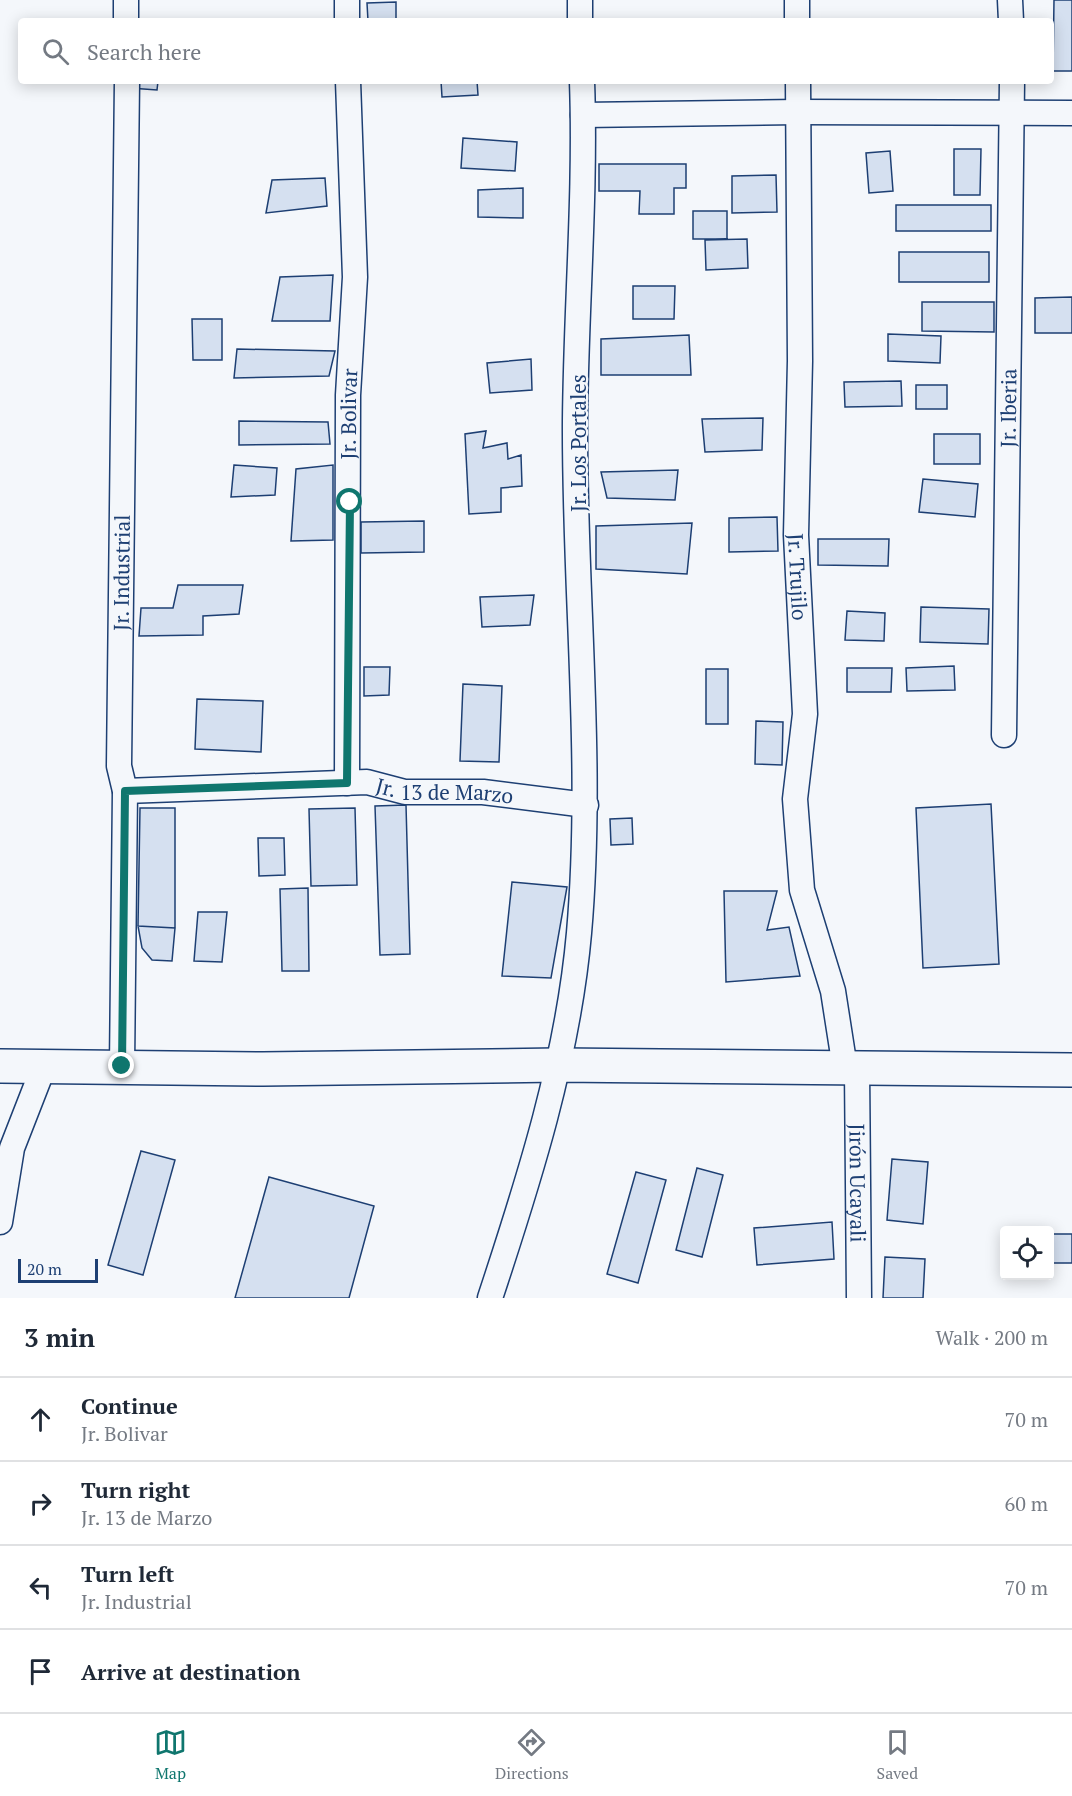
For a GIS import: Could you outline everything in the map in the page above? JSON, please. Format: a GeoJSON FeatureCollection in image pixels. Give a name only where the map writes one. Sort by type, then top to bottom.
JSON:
{"type":"FeatureCollection","features":[{"type":"Feature","properties":{"kind":"highway"},"geometry":{"type":"LineString","coordinates":[[0,1066],[263,1069],[558,1065],[1072,1070]]}},
{"type":"Feature","properties":{"kind":"street"},"geometry":{"type":"LineString","coordinates":[[126,0],[126,18]]}},
{"type":"Feature","properties":{"kind":"street"},"geometry":{"type":"LineString","coordinates":[[347,0],[347,18]]}},
{"type":"Feature","properties":{"kind":"street"},"geometry":{"type":"LineString","coordinates":[[580,0],[580,18]]}},
{"type":"Feature","properties":{"kind":"street"},"geometry":{"type":"LineString","coordinates":[[797,0],[797,18]]}},
{"type":"Feature","properties":{"kind":"street"},"geometry":{"type":"LineString","coordinates":[[1011,0],[1011,18]]}},
{"type":"Feature","properties":{"kind":"street","name":"Jr. Industrial"},"geometry":{"type":"LineString","coordinates":[[122,1066],[125,791],[119,766],[127,84]]}},
{"type":"Feature","properties":{"kind":"street","name":"Jr. Bolivar"},"geometry":{"type":"LineString","coordinates":[[347,783],[348,395],[355,277],[348,84]]}},
{"type":"Feature","properties":{"kind":"street","name":"Jr. Los Portales"},"geometry":{"type":"LineString","coordinates":[[490,1298],[527,1187],[558,1065],[579,935],[586,805],[575,422],[584,115],[582,84]]}},
{"type":"Feature","properties":{"kind":"street","name":"Jr. Trujilo"},"geometry":{"type":"LineString","coordinates":[[798,84],[800,361],[796,534],[805,714],[795,800],[802,890],[833,991],[851,1068]]}},
{"type":"Feature","properties":{"kind":"street","name":"Jr. Iberia"},"geometry":{"type":"LineString","coordinates":[[1004,735],[1012,84]]}},
{"type":"Feature","properties":{"kind":"street"},"geometry":{"type":"LineString","coordinates":[[584,115],[798,112],[1072,113]]}},
{"type":"Feature","properties":{"kind":"street","name":"Jr. 13 de Marzo"},"geometry":{"type":"LineString","coordinates":[[125,791],[367,782],[405,792],[483,792],[586,805]]}},
{"type":"Feature","properties":{"kind":"street"},"geometry":{"type":"LineString","coordinates":[[0,1222],[12,1148],[44,1066]]}},
{"type":"Feature","properties":{"kind":"street","name":"Jirón Ucayali"},"geometry":{"type":"LineString","coordinates":[[851,1068],[859,1298]]}},
{"type":"Feature","properties":{"kind":"building"},"geometry":{"type":"Polygon","coordinates":[[[1054,0],[1072,0],[1072,71],[1054,71],[1054,0]]]}},
{"type":"Feature","properties":{"kind":"building"},"geometry":{"type":"Polygon","coordinates":[[[396,2],[396,18],[368,18],[367,3],[396,2]]]}},
{"type":"Feature","properties":{"kind":"building"},"geometry":{"type":"Polygon","coordinates":[[[130,84],[158,84],[157,90],[130,88],[130,84]]]}},
{"type":"Feature","properties":{"kind":"building"},"geometry":{"type":"Polygon","coordinates":[[[441,84],[477,84],[478,95],[442,97],[441,84]]]}},
{"type":"Feature","properties":{"kind":"building"},"geometry":{"type":"Polygon","coordinates":[[[463,138],[517,142],[515,171],[461,168],[463,138]]]}},
{"type":"Feature","properties":{"kind":"building"},"geometry":{"type":"Polygon","coordinates":[[[954,149],[981,149],[980,195],[954,195],[954,149]]]}},
{"type":"Feature","properties":{"kind":"building"},"geometry":{"type":"Polygon","coordinates":[[[890,151],[893,191],[869,193],[866,153],[890,151]]]}},
{"type":"Feature","properties":{"kind":"building"},"geometry":{"type":"Polygon","coordinates":[[[599,164],[686,164],[686,188],[674,188],[674,214],[639,214],[640,191],[599,191],[599,164]]]}},
{"type":"Feature","properties":{"kind":"building"},"geometry":{"type":"Polygon","coordinates":[[[776,175],[777,212],[732,213],[732,176],[776,175]]]}},
{"type":"Feature","properties":{"kind":"building"},"geometry":{"type":"Polygon","coordinates":[[[325,178],[327,206],[266,213],[272,180],[325,178]]]}},
{"type":"Feature","properties":{"kind":"building"},"geometry":{"type":"Polygon","coordinates":[[[523,188],[523,218],[478,217],[478,190],[523,188]]]}},
{"type":"Feature","properties":{"kind":"building"},"geometry":{"type":"Polygon","coordinates":[[[896,205],[991,205],[991,231],[896,231],[896,205]]]}},
{"type":"Feature","properties":{"kind":"building"},"geometry":{"type":"Polygon","coordinates":[[[693,211],[727,211],[727,239],[693,239],[693,211]]]}},
{"type":"Feature","properties":{"kind":"building"},"geometry":{"type":"Polygon","coordinates":[[[747,239],[748,268],[706,270],[705,240],[747,239]]]}},
{"type":"Feature","properties":{"kind":"building"},"geometry":{"type":"Polygon","coordinates":[[[899,252],[989,252],[989,282],[899,282],[899,252]]]}},
{"type":"Feature","properties":{"kind":"building"},"geometry":{"type":"Polygon","coordinates":[[[333,275],[330,321],[272,321],[280,277],[333,275]]]}},
{"type":"Feature","properties":{"kind":"building"},"geometry":{"type":"Polygon","coordinates":[[[633,286],[675,286],[674,319],[633,319],[633,286]]]}},
{"type":"Feature","properties":{"kind":"building"},"geometry":{"type":"Polygon","coordinates":[[[1072,297],[1072,333],[1035,333],[1035,298],[1072,297]]]}},
{"type":"Feature","properties":{"kind":"building"},"geometry":{"type":"Polygon","coordinates":[[[922,302],[994,302],[994,332],[922,331],[922,302]]]}},
{"type":"Feature","properties":{"kind":"building"},"geometry":{"type":"Polygon","coordinates":[[[192,319],[222,319],[222,360],[193,360],[192,319]]]}},
{"type":"Feature","properties":{"kind":"building"},"geometry":{"type":"Polygon","coordinates":[[[888,334],[941,336],[940,363],[888,361],[888,334]]]}},
{"type":"Feature","properties":{"kind":"building"},"geometry":{"type":"Polygon","coordinates":[[[689,335],[691,375],[601,375],[601,339],[689,335]]]}},
{"type":"Feature","properties":{"kind":"building"},"geometry":{"type":"Polygon","coordinates":[[[237,349],[335,351],[329,376],[234,378],[237,349]]]}},
{"type":"Feature","properties":{"kind":"building"},"geometry":{"type":"Polygon","coordinates":[[[531,359],[532,390],[490,393],[487,363],[531,359]]]}},
{"type":"Feature","properties":{"kind":"building"},"geometry":{"type":"Polygon","coordinates":[[[901,381],[902,406],[845,407],[844,382],[901,381]]]}},
{"type":"Feature","properties":{"kind":"building"},"geometry":{"type":"Polygon","coordinates":[[[916,385],[947,385],[947,409],[916,409],[916,385]]]}},
{"type":"Feature","properties":{"kind":"building"},"geometry":{"type":"Polygon","coordinates":[[[763,418],[762,450],[705,452],[702,419],[763,418]]]}},
{"type":"Feature","properties":{"kind":"building"},"geometry":{"type":"Polygon","coordinates":[[[239,421],[328,422],[330,444],[239,445],[239,421]]]}},
{"type":"Feature","properties":{"kind":"building"},"geometry":{"type":"Polygon","coordinates":[[[486,431],[483,448],[507,443],[508,459],[521,455],[522,486],[501,488],[501,512],[469,514],[465,434],[486,431]]]}},
{"type":"Feature","properties":{"kind":"building"},"geometry":{"type":"Polygon","coordinates":[[[934,434],[980,434],[980,464],[934,464],[934,434]]]}},
{"type":"Feature","properties":{"kind":"building"},"geometry":{"type":"Polygon","coordinates":[[[234,465],[277,468],[275,495],[231,497],[234,465]]]}},
{"type":"Feature","properties":{"kind":"building"},"geometry":{"type":"Polygon","coordinates":[[[333,465],[333,540],[291,541],[296,469],[333,465]]]}},
{"type":"Feature","properties":{"kind":"building"},"geometry":{"type":"Polygon","coordinates":[[[678,470],[675,500],[607,498],[601,472],[678,470]]]}},
{"type":"Feature","properties":{"kind":"building"},"geometry":{"type":"Polygon","coordinates":[[[923,479],[978,484],[975,517],[919,512],[923,479]]]}},
{"type":"Feature","properties":{"kind":"building"},"geometry":{"type":"Polygon","coordinates":[[[777,517],[778,551],[729,552],[729,518],[777,517]]]}},
{"type":"Feature","properties":{"kind":"building"},"geometry":{"type":"Polygon","coordinates":[[[424,521],[424,552],[361,553],[361,522],[424,521]]]}},
{"type":"Feature","properties":{"kind":"building"},"geometry":{"type":"Polygon","coordinates":[[[692,523],[687,574],[596,569],[596,526],[692,523]]]}},
{"type":"Feature","properties":{"kind":"building"},"geometry":{"type":"Polygon","coordinates":[[[818,539],[889,539],[888,566],[818,565],[818,539]]]}},
{"type":"Feature","properties":{"kind":"building"},"geometry":{"type":"Polygon","coordinates":[[[178,585],[243,585],[239,614],[203,616],[203,635],[139,636],[141,608],[173,608],[178,585]]]}},
{"type":"Feature","properties":{"kind":"building"},"geometry":{"type":"Polygon","coordinates":[[[534,595],[530,625],[482,627],[480,597],[534,595]]]}},
{"type":"Feature","properties":{"kind":"building"},"geometry":{"type":"Polygon","coordinates":[[[921,607],[989,609],[988,644],[920,642],[921,607]]]}},
{"type":"Feature","properties":{"kind":"building"},"geometry":{"type":"Polygon","coordinates":[[[847,611],[885,613],[884,641],[845,640],[847,611]]]}},
{"type":"Feature","properties":{"kind":"building"},"geometry":{"type":"Polygon","coordinates":[[[954,666],[955,690],[907,691],[906,668],[954,666]]]}},
{"type":"Feature","properties":{"kind":"building"},"geometry":{"type":"Polygon","coordinates":[[[364,667],[390,667],[389,695],[364,696],[364,667]]]}},
{"type":"Feature","properties":{"kind":"building"},"geometry":{"type":"Polygon","coordinates":[[[847,668],[892,668],[891,692],[847,692],[847,668]]]}},
{"type":"Feature","properties":{"kind":"building"},"geometry":{"type":"Polygon","coordinates":[[[706,669],[728,669],[728,724],[706,724],[706,669]]]}},
{"type":"Feature","properties":{"kind":"building"},"geometry":{"type":"Polygon","coordinates":[[[463,684],[502,686],[499,762],[460,761],[463,684]]]}},
{"type":"Feature","properties":{"kind":"building"},"geometry":{"type":"Polygon","coordinates":[[[197,699],[263,701],[261,752],[195,749],[197,699]]]}},
{"type":"Feature","properties":{"kind":"building"},"geometry":{"type":"Polygon","coordinates":[[[756,721],[783,722],[782,765],[755,764],[756,721]]]}},
{"type":"Feature","properties":{"kind":"building"},"geometry":{"type":"Polygon","coordinates":[[[991,804],[999,964],[923,968],[916,808],[991,804]]]}},
{"type":"Feature","properties":{"kind":"building"},"geometry":{"type":"Polygon","coordinates":[[[406,805],[410,954],[380,955],[375,806],[406,805]]]}},
{"type":"Feature","properties":{"kind":"building"},"geometry":{"type":"Polygon","coordinates":[[[140,808],[175,808],[175,928],[138,926],[140,808]]]}},
{"type":"Feature","properties":{"kind":"building"},"geometry":{"type":"Polygon","coordinates":[[[355,808],[357,885],[311,886],[309,809],[355,808]]]}},
{"type":"Feature","properties":{"kind":"building"},"geometry":{"type":"Polygon","coordinates":[[[632,818],[633,844],[611,845],[610,819],[632,818]]]}},
{"type":"Feature","properties":{"kind":"building"},"geometry":{"type":"Polygon","coordinates":[[[258,838],[284,838],[285,875],[259,876],[258,838]]]}},
{"type":"Feature","properties":{"kind":"building"},"geometry":{"type":"Polygon","coordinates":[[[512,882],[567,887],[551,978],[502,976],[512,882]]]}},
{"type":"Feature","properties":{"kind":"building"},"geometry":{"type":"Polygon","coordinates":[[[308,888],[309,971],[282,971],[280,889],[308,888]]]}},
{"type":"Feature","properties":{"kind":"building"},"geometry":{"type":"Polygon","coordinates":[[[724,891],[777,891],[767,930],[789,927],[800,976],[726,982],[724,891]]]}},
{"type":"Feature","properties":{"kind":"building"},"geometry":{"type":"Polygon","coordinates":[[[198,912],[227,912],[222,962],[194,961],[198,912]]]}},
{"type":"Feature","properties":{"kind":"building"},"geometry":{"type":"Polygon","coordinates":[[[138,926],[175,928],[172,961],[152,960],[142,948],[138,926]]]}},
{"type":"Feature","properties":{"kind":"building"},"geometry":{"type":"Polygon","coordinates":[[[141,1151],[175,1160],[143,1275],[108,1265],[141,1151]]]}},
{"type":"Feature","properties":{"kind":"building"},"geometry":{"type":"Polygon","coordinates":[[[892,1159],[928,1162],[923,1224],[887,1220],[892,1159]]]}},
{"type":"Feature","properties":{"kind":"building"},"geometry":{"type":"Polygon","coordinates":[[[697,1168],[723,1175],[702,1257],[676,1250],[697,1168]]]}},
{"type":"Feature","properties":{"kind":"building"},"geometry":{"type":"Polygon","coordinates":[[[636,1172],[666,1180],[638,1283],[607,1274],[636,1172]]]}},
{"type":"Feature","properties":{"kind":"building"},"geometry":{"type":"Polygon","coordinates":[[[269,1177],[374,1206],[349,1298],[235,1298],[269,1177]]]}},
{"type":"Feature","properties":{"kind":"building"},"geometry":{"type":"Polygon","coordinates":[[[832,1222],[834,1259],[757,1265],[754,1228],[832,1222]]]}},
{"type":"Feature","properties":{"kind":"building"},"geometry":{"type":"Polygon","coordinates":[[[1054,1234],[1072,1234],[1072,1263],[1054,1263],[1054,1234]]]}},
{"type":"Feature","properties":{"kind":"building"},"geometry":{"type":"Polygon","coordinates":[[[885,1257],[925,1259],[923,1298],[883,1298],[885,1257]]]}},
{"type":"Feature","properties":{"kind":"route"},"geometry":{"type":"LineString","coordinates":[[122,1066],[125,791],[347,783],[350,502]]}}]}
